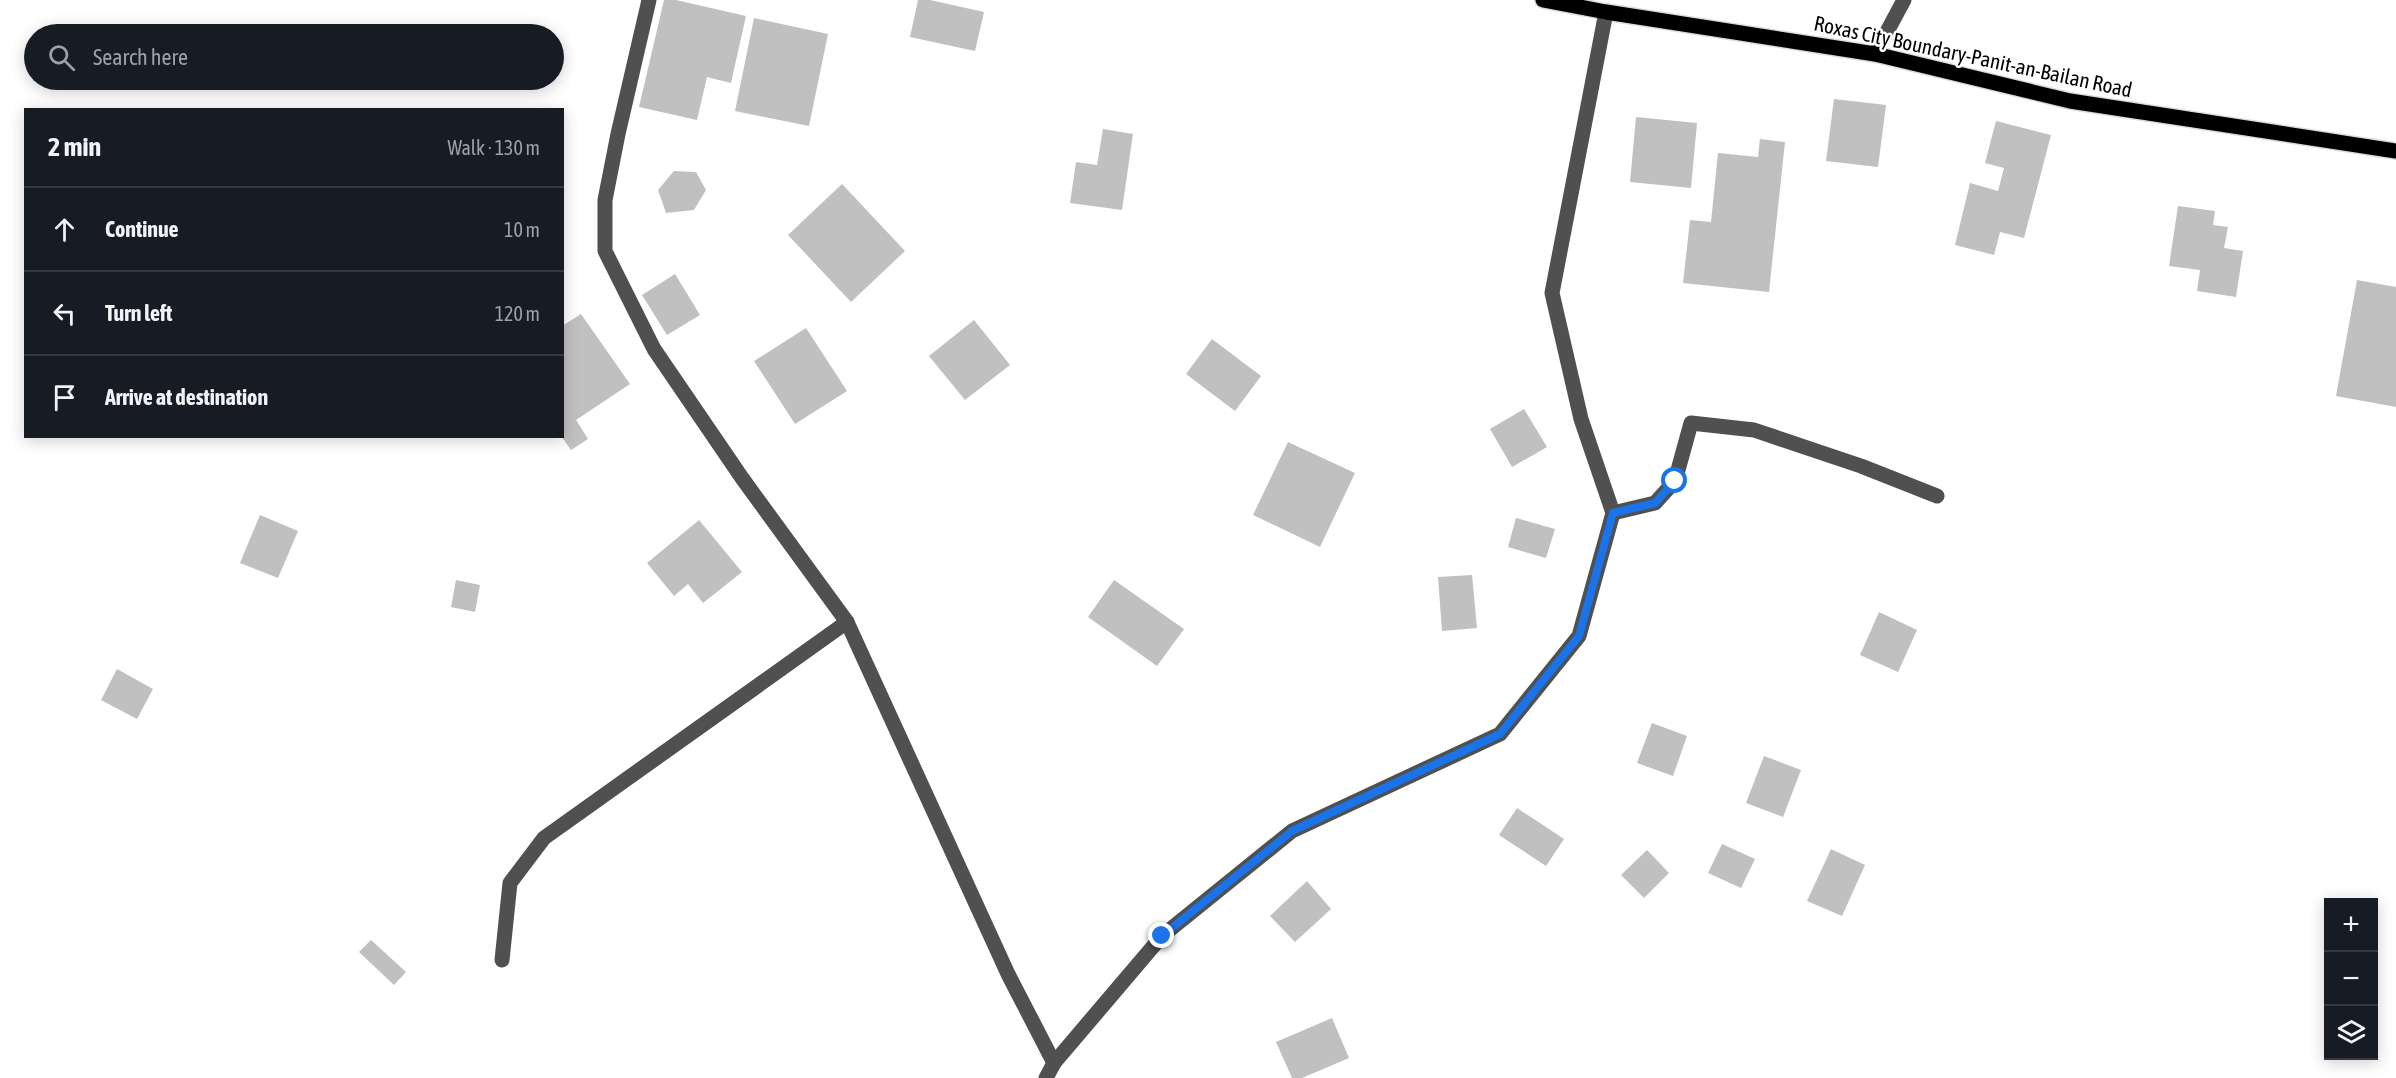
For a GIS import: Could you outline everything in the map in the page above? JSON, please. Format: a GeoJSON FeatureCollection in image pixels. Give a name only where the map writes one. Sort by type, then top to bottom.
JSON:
{"type":"FeatureCollection","features":[{"type":"Feature","properties":{"kind":"main road","name":"Roxas City Boundary-Panit-an-Bailan Road"},"geometry":{"type":"LineString","coordinates":[[1542,0],[1875,54],[2070,101],[2396,151]]}},
{"type":"Feature","properties":{"kind":"street"},"geometry":{"type":"LineString","coordinates":[[649,0],[605,200],[605,251],[654,349],[742,478],[847,622],[1008,974],[1054,1063]]}},
{"type":"Feature","properties":{"kind":"street"},"geometry":{"type":"LineString","coordinates":[[1875,54],[1904,0]]}},
{"type":"Feature","properties":{"kind":"street"},"geometry":{"type":"LineString","coordinates":[[1046,1078],[1054,1063],[1162,936],[1292,831],[1500,734],[1579,636],[1613,513],[1581,419],[1552,292],[1606,12]]}},
{"type":"Feature","properties":{"kind":"street"},"geometry":{"type":"LineString","coordinates":[[1613,513],[1655,503],[1675,481],[1691,423],[1754,430],[1861,466],[1937,496]]}},
{"type":"Feature","properties":{"kind":"street"},"geometry":{"type":"LineString","coordinates":[[502,960],[510,883],[544,838],[847,622]]}},
{"type":"Feature","properties":{"kind":"building"},"geometry":{"type":"Polygon","coordinates":[[[664,0],[676,0],[746,16],[731,83],[707,77],[697,120],[639,107],[664,0]]]}},
{"type":"Feature","properties":{"kind":"building"},"geometry":{"type":"Polygon","coordinates":[[[918,0],[930,0],[984,12],[975,51],[910,37],[918,0]]]}},
{"type":"Feature","properties":{"kind":"building"},"geometry":{"type":"Polygon","coordinates":[[[754,18],[828,34],[809,126],[735,111],[754,18]]]}},
{"type":"Feature","properties":{"kind":"building"},"geometry":{"type":"Polygon","coordinates":[[[1834,99],[1886,105],[1878,167],[1826,161],[1834,99]]]}},
{"type":"Feature","properties":{"kind":"building"},"geometry":{"type":"Polygon","coordinates":[[[1636,117],[1697,123],[1691,188],[1630,182],[1636,117]]]}},
{"type":"Feature","properties":{"kind":"building"},"geometry":{"type":"Polygon","coordinates":[[[1996,121],[2051,135],[2024,238],[2000,232],[1994,255],[1955,245],[1970,183],[1998,191],[2004,168],[1985,163],[1996,121]]]}},
{"type":"Feature","properties":{"kind":"building"},"geometry":{"type":"Polygon","coordinates":[[[1103,129],[1133,134],[1122,210],[1070,203],[1076,162],[1097,165],[1103,129]]]}},
{"type":"Feature","properties":{"kind":"building"},"geometry":{"type":"Polygon","coordinates":[[[1760,139],[1785,142],[1769,292],[1683,283],[1690,220],[1711,222],[1718,153],[1758,157],[1760,139]]]}},
{"type":"Feature","properties":{"kind":"building"},"geometry":{"type":"Polygon","coordinates":[[[674,171],[696,172],[706,190],[694,210],[666,213],[658,190],[674,171]]]}},
{"type":"Feature","properties":{"kind":"building"},"geometry":{"type":"Polygon","coordinates":[[[842,184],[905,251],[851,302],[788,235],[842,184]]]}},
{"type":"Feature","properties":{"kind":"building"},"geometry":{"type":"Polygon","coordinates":[[[2178,206],[2215,211],[2213,225],[2228,227],[2224,248],[2243,251],[2236,297],[2197,291],[2200,270],[2169,266],[2178,206]]]}},
{"type":"Feature","properties":{"kind":"building"},"geometry":{"type":"Polygon","coordinates":[[[675,274],[700,315],[667,335],[642,295],[675,274]]]}},
{"type":"Feature","properties":{"kind":"building"},"geometry":{"type":"Polygon","coordinates":[[[2357,280],[2396,287],[2396,407],[2336,396],[2357,280]]]}},
{"type":"Feature","properties":{"kind":"building"},"geometry":{"type":"Polygon","coordinates":[[[581,314],[630,384],[576,420],[588,439],[571,450],[562,438],[564,325],[581,314]]]}},
{"type":"Feature","properties":{"kind":"building"},"geometry":{"type":"Polygon","coordinates":[[[974,320],[1010,365],[965,400],[929,356],[974,320]]]}},
{"type":"Feature","properties":{"kind":"building"},"geometry":{"type":"Polygon","coordinates":[[[806,328],[847,391],[795,424],[754,361],[806,328]]]}},
{"type":"Feature","properties":{"kind":"building"},"geometry":{"type":"Polygon","coordinates":[[[1212,339],[1261,376],[1235,411],[1186,374],[1212,339]]]}},
{"type":"Feature","properties":{"kind":"building"},"geometry":{"type":"Polygon","coordinates":[[[1524,409],[1547,447],[1512,467],[1490,429],[1524,409]]]}},
{"type":"Feature","properties":{"kind":"building"},"geometry":{"type":"Polygon","coordinates":[[[1288,442],[1355,473],[1320,547],[1253,515],[1288,442]]]}},
{"type":"Feature","properties":{"kind":"building"},"geometry":{"type":"Polygon","coordinates":[[[260,515],[298,531],[278,578],[240,563],[260,515]]]}},
{"type":"Feature","properties":{"kind":"building"},"geometry":{"type":"Polygon","coordinates":[[[1516,518],[1555,529],[1546,558],[1508,547],[1516,518]]]}},
{"type":"Feature","properties":{"kind":"building"},"geometry":{"type":"Polygon","coordinates":[[[699,520],[742,572],[703,603],[688,584],[674,596],[647,563],[699,520]]]}},
{"type":"Feature","properties":{"kind":"building"},"geometry":{"type":"Polygon","coordinates":[[[1472,575],[1477,628],[1442,631],[1438,577],[1472,575]]]}},
{"type":"Feature","properties":{"kind":"building"},"geometry":{"type":"Polygon","coordinates":[[[456,580],[480,585],[475,612],[451,607],[456,580]]]}},
{"type":"Feature","properties":{"kind":"building"},"geometry":{"type":"Polygon","coordinates":[[[1114,580],[1184,629],[1157,666],[1088,617],[1114,580]]]}},
{"type":"Feature","properties":{"kind":"building"},"geometry":{"type":"Polygon","coordinates":[[[1879,612],[1917,630],[1898,672],[1860,655],[1879,612]]]}},
{"type":"Feature","properties":{"kind":"building"},"geometry":{"type":"Polygon","coordinates":[[[117,669],[153,689],[137,719],[101,700],[117,669]]]}},
{"type":"Feature","properties":{"kind":"building"},"geometry":{"type":"Polygon","coordinates":[[[1652,723],[1687,736],[1673,776],[1637,763],[1652,723]]]}},
{"type":"Feature","properties":{"kind":"building"},"geometry":{"type":"Polygon","coordinates":[[[1764,756],[1801,770],[1783,817],[1746,803],[1764,756]]]}},
{"type":"Feature","properties":{"kind":"building"},"geometry":{"type":"Polygon","coordinates":[[[1517,808],[1564,839],[1546,866],[1499,835],[1517,808]]]}},
{"type":"Feature","properties":{"kind":"building"},"geometry":{"type":"Polygon","coordinates":[[[1722,844],[1755,859],[1741,888],[1708,873],[1722,844]]]}},
{"type":"Feature","properties":{"kind":"building"},"geometry":{"type":"Polygon","coordinates":[[[1831,849],[1865,865],[1842,916],[1807,901],[1831,849]]]}},
{"type":"Feature","properties":{"kind":"building"},"geometry":{"type":"Polygon","coordinates":[[[1647,850],[1669,873],[1644,898],[1621,875],[1647,850]]]}},
{"type":"Feature","properties":{"kind":"building"},"geometry":{"type":"Polygon","coordinates":[[[1307,881],[1331,909],[1295,942],[1270,916],[1307,881]]]}},
{"type":"Feature","properties":{"kind":"building"},"geometry":{"type":"Polygon","coordinates":[[[371,940],[406,972],[394,985],[359,952],[371,940]]]}},
{"type":"Feature","properties":{"kind":"building"},"geometry":{"type":"Polygon","coordinates":[[[1332,1018],[1349,1058],[1302,1078],[1292,1078],[1276,1042],[1332,1018]]]}},
{"type":"Feature","properties":{"kind":"route"},"geometry":{"type":"LineString","coordinates":[[1162,936],[1292,831],[1500,734],[1579,636],[1613,513],[1655,503],[1675,481]]}}]}
